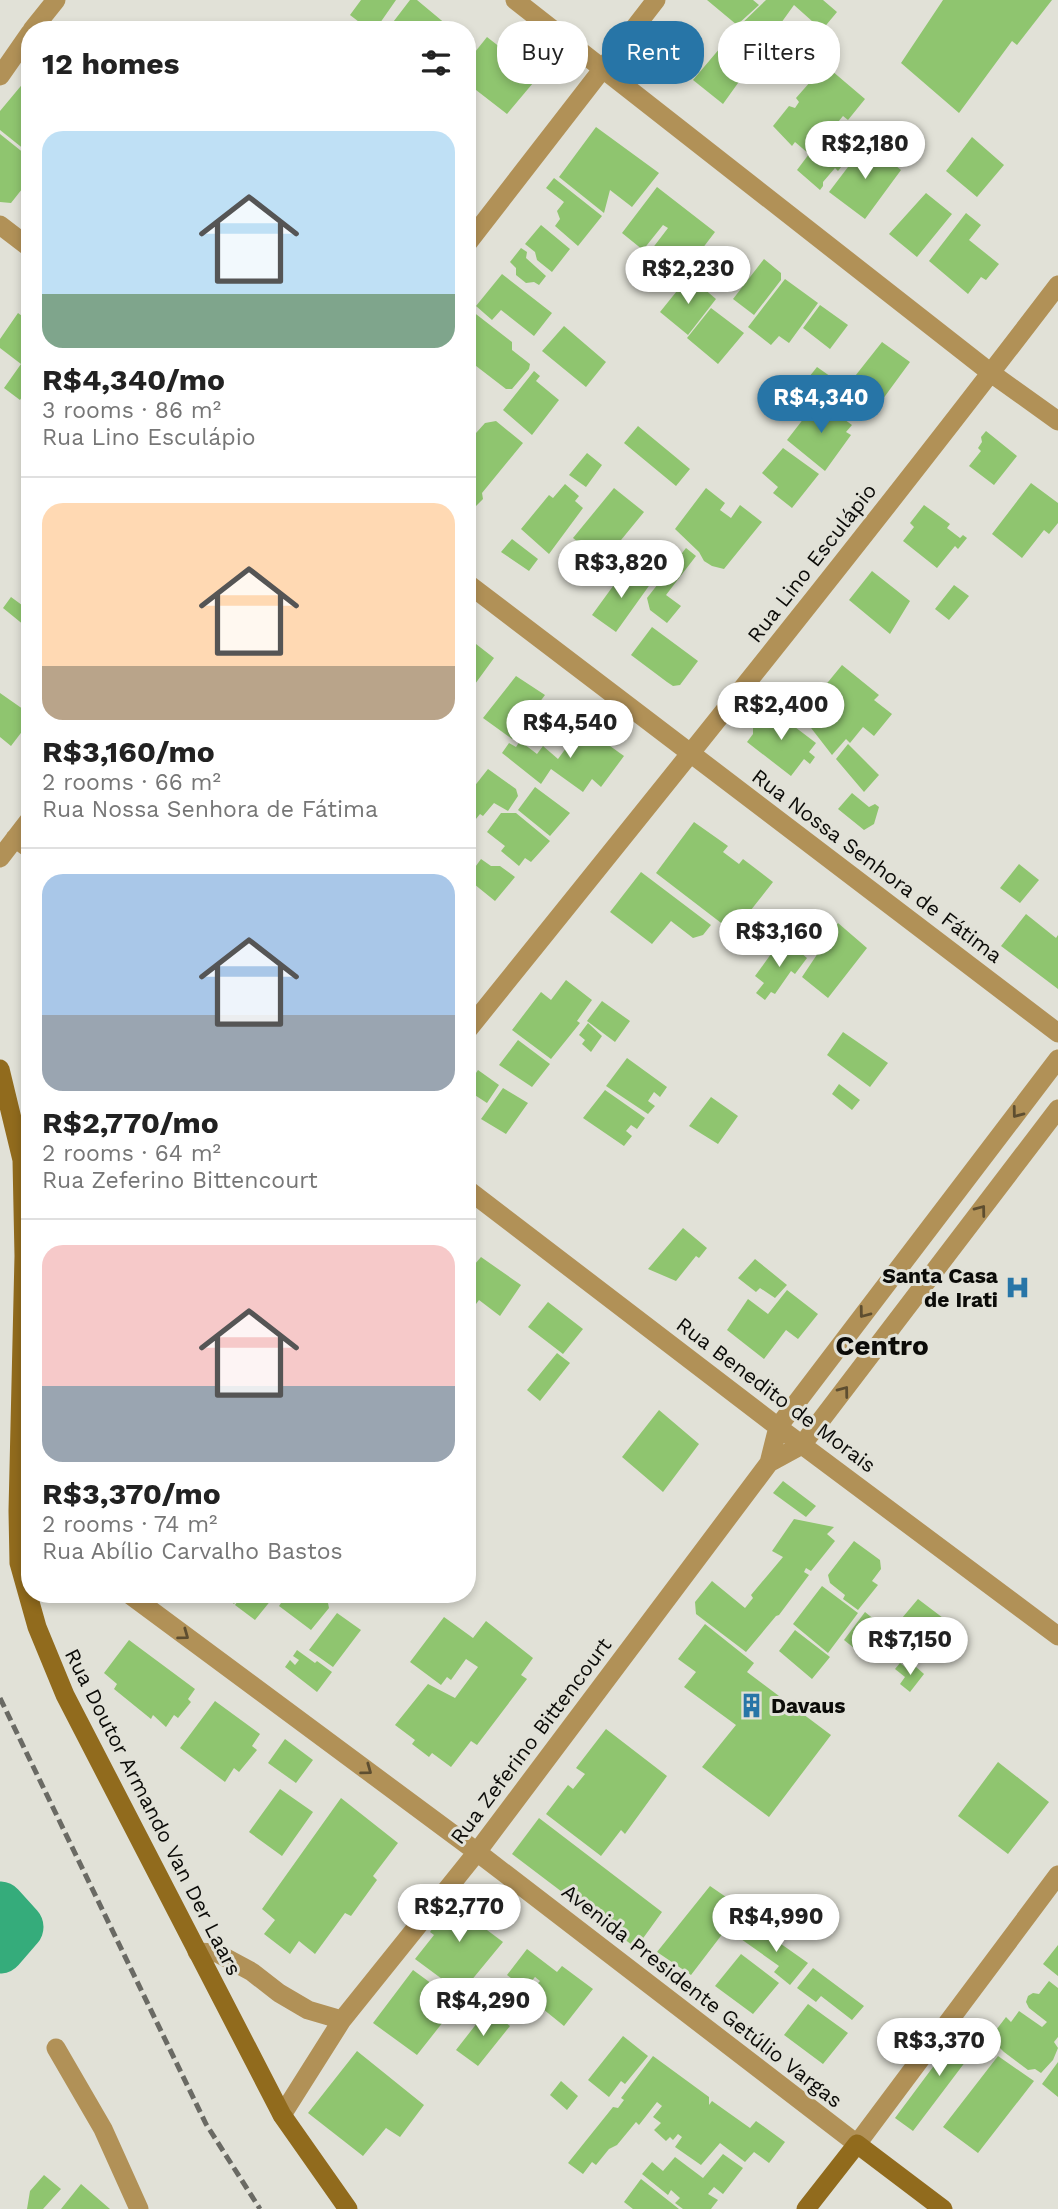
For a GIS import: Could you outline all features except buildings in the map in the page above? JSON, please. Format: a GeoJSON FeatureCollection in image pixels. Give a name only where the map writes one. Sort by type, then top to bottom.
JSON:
{"type":"FeatureCollection","features":[{"type":"Feature","properties":{"kind":"main road","name":"Rua Doutor Armando Van Der Laars"},"geometry":{"type":"LineString","coordinates":[[0,1069],[21,1156]]}},
{"type":"Feature","properties":{"kind":"main road","name":"Rua Doutor Armando Van Der Laars"},"geometry":{"type":"LineString","coordinates":[[21,1384],[18,1511],[21,1570]]}},
{"type":"Feature","properties":{"kind":"main road","name":"Rua Doutor Armando Van Der Laars"},"geometry":{"type":"LineString","coordinates":[[30,1603],[37,1627],[65,1695],[282,2115],[348,2209]]}},
{"type":"Feature","properties":{"kind":"main road"},"geometry":{"type":"LineString","coordinates":[[806,2209],[857,2144]]}},
{"type":"Feature","properties":{"kind":"main road","name":"Avenida Presidente Getúlio Vargas"},"geometry":{"type":"LineString","coordinates":[[857,2144],[943,2209]]}},
{"type":"Feature","properties":{"kind":"street"},"geometry":{"type":"LineString","coordinates":[[39,21],[55,0]]}},
{"type":"Feature","properties":{"kind":"street"},"geometry":{"type":"LineString","coordinates":[[515,0],[991,373],[1058,421]]}},
{"type":"Feature","properties":{"kind":"street"},"geometry":{"type":"LineString","coordinates":[[476,232],[656,0]]}},
{"type":"Feature","properties":{"kind":"street"},"geometry":{"type":"LineString","coordinates":[[0,76],[21,46]]}},
{"type":"Feature","properties":{"kind":"street"},"geometry":{"type":"LineString","coordinates":[[0,225],[21,240]]}},
{"type":"Feature","properties":{"kind":"street","name":"Rua Lino Esculápio"},"geometry":{"type":"LineString","coordinates":[[476,1020],[991,373],[1058,285]]}},
{"type":"Feature","properties":{"kind":"street","name":"Rua Nossa Senhora de Fátima"},"geometry":{"type":"LineString","coordinates":[[476,590],[1058,1033]]}},
{"type":"Feature","properties":{"kind":"street"},"geometry":{"type":"LineString","coordinates":[[0,858],[21,844]]}},
{"type":"Feature","properties":{"kind":"street","name":"Rua Zeferino Bittencourt"},"geometry":{"type":"LineString","coordinates":[[282,2115],[342,2021],[477,1852],[769,1463],[778,1427],[1058,1059]]}},
{"type":"Feature","properties":{"kind":"street","name":"Rua Zeferino Bittencourt"},"geometry":{"type":"LineString","coordinates":[[769,1463],[802,1445],[1058,1109]]}},
{"type":"Feature","properties":{"kind":"street","name":"Rua Benedito de Morais"},"geometry":{"type":"LineString","coordinates":[[476,1196],[778,1427],[1058,1636]]}},
{"type":"Feature","properties":{"kind":"street","name":"Avenida Presidente Getúlio Vargas"},"geometry":{"type":"LineString","coordinates":[[141,1603],[477,1852],[857,2144]]}},
{"type":"Feature","properties":{"kind":"street"},"geometry":{"type":"LineString","coordinates":[[857,2144],[1058,1875]]}},
{"type":"Feature","properties":{"kind":"street"},"geometry":{"type":"LineString","coordinates":[[197,1952],[217,1953],[252,1972],[279,1993],[308,2010],[342,2021]]}},
{"type":"Feature","properties":{"kind":"street"},"geometry":{"type":"LineString","coordinates":[[56,2048],[103,2129],[139,2209]]}},
{"type":"Feature","properties":{"kind":"waterway"},"geometry":{"type":"LineString","coordinates":[[0,1906],[19,1927],[0,1949]]}},
{"type":"Feature","properties":{"kind":"railway"},"geometry":{"type":"LineString","coordinates":[[0,1698],[206,2124],[260,2209]]}},
{"type":"Feature","properties":{"kind":"place","name":"Santa Casa de Irati"},"geometry":{"type":"Point","coordinates":[1018,1288]}},
{"type":"Feature","properties":{"kind":"place","name":"Davaus"},"geometry":{"type":"Point","coordinates":[751,1706]}},
{"type":"Feature","properties":{"kind":"district","name":"Centro"},"geometry":{"type":"Point","coordinates":[882,1345]}}]}
